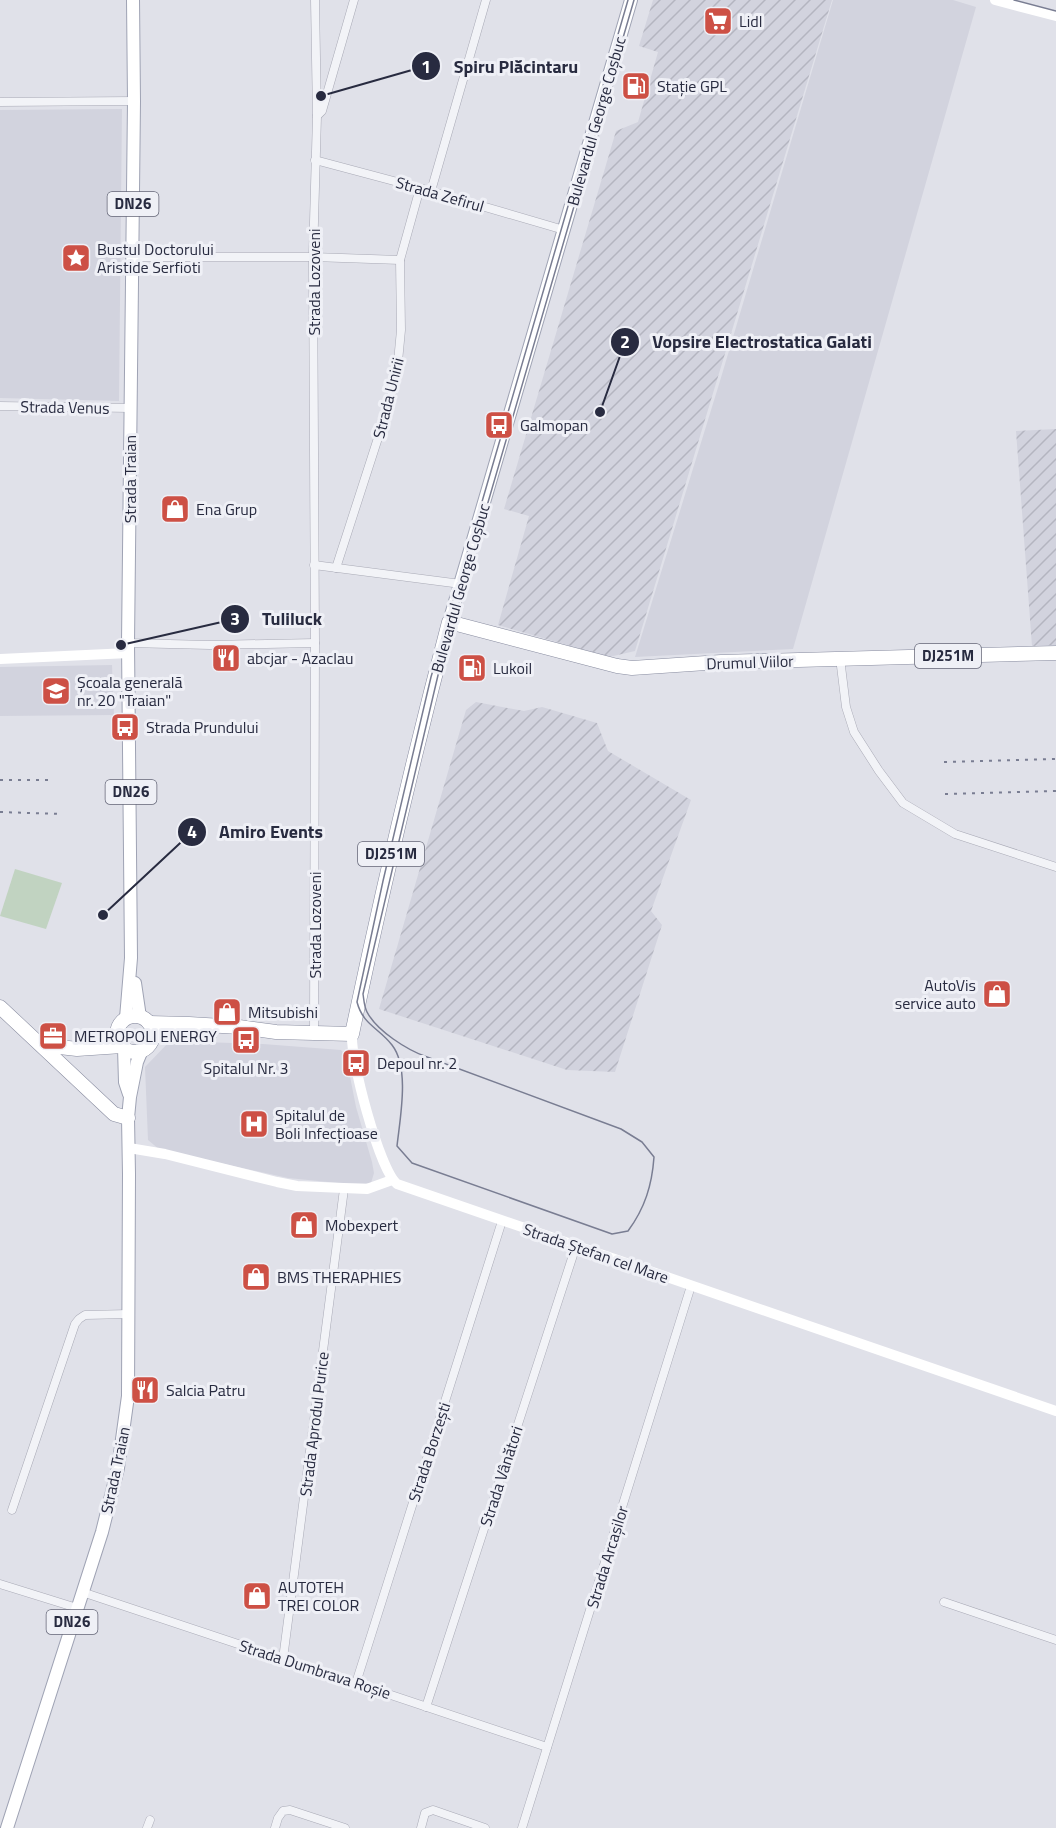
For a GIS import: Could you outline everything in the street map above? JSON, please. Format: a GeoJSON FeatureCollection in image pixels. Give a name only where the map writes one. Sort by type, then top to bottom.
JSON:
{"type":"FeatureCollection","features":[{"type":"Feature","properties":{"kind":"highway","name":"Drumul Viilor"},"geometry":{"type":"LineString","coordinates":[[449,622],[632,668],[721,662],[1056,653]]}},
{"type":"Feature","properties":{"kind":"highway","name":"Bulevardul George Coșbuc"},"geometry":{"type":"LineString","coordinates":[[352,1034],[388,868],[434,675],[449,622]]}},
{"type":"Feature","properties":{"kind":"highway"},"geometry":{"type":"LineString","coordinates":[[2,1011],[42,1045],[114,1114],[128,1118]]}},
{"type":"Feature","properties":{"kind":"highway"},"geometry":{"type":"LineString","coordinates":[[142,1050],[130,1051],[121,1042],[120,1025],[142,1024],[175,1033],[352,1034]]}},
{"type":"Feature","properties":{"kind":"highway","name":"DN26"},"geometry":{"type":"LineString","coordinates":[[142,1024],[149,1045],[142,1050]]}},
{"type":"Feature","properties":{"kind":"highway"},"geometry":{"type":"LineString","coordinates":[[42,1045],[65,1049],[121,1042]]}},
{"type":"Feature","properties":{"kind":"main road","name":"Strada Traian"},"geometry":{"type":"LineString","coordinates":[[133,0],[129,648],[131,958],[142,1024]]}},
{"type":"Feature","properties":{"kind":"main road","name":"Bulevardul George Coșbuc"},"geometry":{"type":"LineString","coordinates":[[449,622],[631,0]]}},
{"type":"Feature","properties":{"kind":"main road","name":"Strada Traian"},"geometry":{"type":"LineString","coordinates":[[121,1042],[125,1082],[130,1097]]}},
{"type":"Feature","properties":{"kind":"main road","name":"Strada Traian"},"geometry":{"type":"LineString","coordinates":[[8,1828],[102,1532],[120,1457],[128,1396],[128,1118],[136,1062],[142,1050]]}},
{"type":"Feature","properties":{"kind":"street","name":"Strada Lozoveni"},"geometry":{"type":"LineString","coordinates":[[314,1034],[314,257],[317,116],[315,0]]}},
{"type":"Feature","properties":{"kind":"street"},"geometry":{"type":"LineString","coordinates":[[317,116],[322,111],[354,0]]}},
{"type":"Feature","properties":{"kind":"street"},"geometry":{"type":"LineString","coordinates":[[431,191],[486,0]]}},
{"type":"Feature","properties":{"kind":"street"},"geometry":{"type":"LineString","coordinates":[[995,0],[1056,16]]}},
{"type":"Feature","properties":{"kind":"street"},"geometry":{"type":"LineString","coordinates":[[0,102],[134,101]]}},
{"type":"Feature","properties":{"kind":"street","name":"Strada Zefirul"},"geometry":{"type":"LineString","coordinates":[[315,160],[564,230]]}},
{"type":"Feature","properties":{"kind":"street","name":"Strada Unirii"},"geometry":{"type":"LineString","coordinates":[[336,568],[389,404],[397,372],[401,330],[400,260],[420,188]]}},
{"type":"Feature","properties":{"kind":"street"},"geometry":{"type":"LineString","coordinates":[[132,257],[314,257],[400,260]]}},
{"type":"Feature","properties":{"kind":"street","name":"Strada Venus"},"geometry":{"type":"LineString","coordinates":[[0,406],[130,408]]}},
{"type":"Feature","properties":{"kind":"street"},"geometry":{"type":"LineString","coordinates":[[314,565],[460,584]]}},
{"type":"Feature","properties":{"kind":"street"},"geometry":{"type":"LineString","coordinates":[[0,659],[129,648],[315,643]]}},
{"type":"Feature","properties":{"kind":"street"},"geometry":{"type":"LineString","coordinates":[[840,658],[846,707],[854,732],[903,803],[955,834],[1056,867]]}},
{"type":"Feature","properties":{"kind":"street","name":"Bulevardul George Coșbuc"},"geometry":{"type":"LineString","coordinates":[[352,1034],[353,1051],[370,1120],[382,1161],[392,1180]]}},
{"type":"Feature","properties":{"kind":"street"},"geometry":{"type":"LineString","coordinates":[[129,1148],[165,1154],[297,1186],[344,1189],[374,1187],[392,1180]]}},
{"type":"Feature","properties":{"kind":"street","name":"Strada Ștefan cel Mare"},"geometry":{"type":"LineString","coordinates":[[392,1180],[407,1189],[1056,1411]]}},
{"type":"Feature","properties":{"kind":"street","name":"Strada Aprodul Purice"},"geometry":{"type":"LineString","coordinates":[[283,1659],[344,1189]]}},
{"type":"Feature","properties":{"kind":"street","name":"Strada Borzești"},"geometry":{"type":"LineString","coordinates":[[356,1683],[502,1221]]}},
{"type":"Feature","properties":{"kind":"street","name":"Strada Vânători"},"geometry":{"type":"LineString","coordinates":[[426,1707],[576,1246]]}},
{"type":"Feature","properties":{"kind":"street","name":"Strada Arcașilor"},"geometry":{"type":"LineString","coordinates":[[522,1828],[691,1286]]}},
{"type":"Feature","properties":{"kind":"street"},"geometry":{"type":"LineString","coordinates":[[12,1510],[75,1324],[85,1315],[129,1314]]}},
{"type":"Feature","properties":{"kind":"street"},"geometry":{"type":"LineString","coordinates":[[0,1584],[16,1587],[77,1608]]}},
{"type":"Feature","properties":{"kind":"street","name":"Strada Dumbrava Roșie"},"geometry":{"type":"LineString","coordinates":[[82,1592],[548,1747]]}},
{"type":"Feature","properties":{"kind":"street"},"geometry":{"type":"LineString","coordinates":[[944,1602],[1056,1640]]}},
{"type":"Feature","properties":{"kind":"street"},"geometry":{"type":"LineString","coordinates":[[275,1828],[283,1810],[290,1810],[345,1828]]}},
{"type":"Feature","properties":{"kind":"street"},"geometry":{"type":"LineString","coordinates":[[420,1828],[425,1813],[434,1810],[485,1828]]}},
{"type":"Feature","properties":{"kind":"shaded area"},"geometry":{"type":"Polygon","coordinates":[[[653,0],[832,0],[635,651],[609,657],[498,625],[529,516],[504,509],[616,131],[638,122],[658,52],[639,46],[653,0]]]}},
{"type":"Feature","properties":{"kind":"shaded area"},"geometry":{"type":"Polygon","coordinates":[[[833,0],[953,0],[976,7],[793,649],[635,657],[720,381],[833,0]]]}},
{"type":"Feature","properties":{"kind":"shaded area"},"geometry":{"type":"Polygon","coordinates":[[[122,109],[119,401],[0,398],[0,110],[122,109]]]}},
{"type":"Feature","properties":{"kind":"shaded area"},"geometry":{"type":"Polygon","coordinates":[[[1056,429],[1056,645],[1032,646],[1016,431],[1056,429]]]}},
{"type":"Feature","properties":{"kind":"shaded area","name":"Școala generală nr. 20 \"Traian\""},"geometry":{"type":"Polygon","coordinates":[[[112,665],[114,715],[0,716],[0,667],[112,665]]]}},
{"type":"Feature","properties":{"kind":"shaded area"},"geometry":{"type":"Polygon","coordinates":[[[476,702],[524,711],[542,707],[597,723],[608,751],[691,800],[651,911],[662,925],[615,1072],[567,1070],[379,1009],[466,710],[476,702]]]}},
{"type":"Feature","properties":{"kind":"shaded area","name":"Spitalul de Boli Infecțioase"},"geometry":{"type":"Polygon","coordinates":[[[170,1041],[263,1044],[341,1050],[346,1056],[356,1107],[372,1162],[374,1173],[371,1183],[338,1183],[288,1178],[160,1150],[148,1140],[145,1067],[170,1041]]]}},
{"type":"Feature","properties":{"kind":"green space"},"geometry":{"type":"Polygon","coordinates":[[[15,869],[62,883],[46,929],[0,916],[15,869]]]}},
{"type":"Feature","properties":{"kind":"tram line"},"geometry":{"type":"LineString","coordinates":[[628,0],[431,677],[357,1002],[363,1016],[387,1039],[398,1055],[402,1094],[397,1146],[412,1163],[612,1234],[628,1231],[647,1196],[654,1157],[642,1142],[621,1129],[411,1050],[378,1026],[366,1010],[363,994],[439,671],[634,0]]}},
{"type":"Feature","properties":{"kind":"tram line"},"geometry":{"type":"LineString","coordinates":[[1014,0],[1056,11]]}},
{"type":"Feature","properties":{"kind":"railway"},"geometry":{"type":"LineString","coordinates":[[944,762],[1056,759]]}},
{"type":"Feature","properties":{"kind":"railway"},"geometry":{"type":"LineString","coordinates":[[0,780],[54,780]]}},
{"type":"Feature","properties":{"kind":"railway"},"geometry":{"type":"LineString","coordinates":[[945,794],[1056,791]]}},
{"type":"Feature","properties":{"kind":"railway"},"geometry":{"type":"LineString","coordinates":[[0,812],[61,814]]}},
{"type":"Feature","properties":{"kind":"place","name":"Lidl"},"geometry":{"type":"Point","coordinates":[718,21]}},
{"type":"Feature","properties":{"kind":"place","name":"Stație GPL"},"geometry":{"type":"Point","coordinates":[636,86]}},
{"type":"Feature","properties":{"kind":"place","name":"Spiru Plăcintaru"},"geometry":{"type":"Point","coordinates":[321,96]}},
{"type":"Feature","properties":{"kind":"place","name":"Bustul Doctorului Aristide Serfioti"},"geometry":{"type":"Point","coordinates":[76,258]}},
{"type":"Feature","properties":{"kind":"place","name":"Vopsire Electrostatica Galati"},"geometry":{"type":"Point","coordinates":[600,412]}},
{"type":"Feature","properties":{"kind":"place","name":"Galmopan"},"geometry":{"type":"Point","coordinates":[499,425]}},
{"type":"Feature","properties":{"kind":"place","name":"Ena Grup"},"geometry":{"type":"Point","coordinates":[175,509]}},
{"type":"Feature","properties":{"kind":"place","name":"Tuliluck"},"geometry":{"type":"Point","coordinates":[121,645]}},
{"type":"Feature","properties":{"kind":"place","name":"abcjar - Azaclau"},"geometry":{"type":"Point","coordinates":[226,658]}},
{"type":"Feature","properties":{"kind":"place","name":"Lukoil"},"geometry":{"type":"Point","coordinates":[472,668]}},
{"type":"Feature","properties":{"kind":"place","name":"Școala generală nr. 20 \"Traian\""},"geometry":{"type":"Point","coordinates":[56,691]}},
{"type":"Feature","properties":{"kind":"place","name":"Strada Prundului"},"geometry":{"type":"Point","coordinates":[125,727]}},
{"type":"Feature","properties":{"kind":"place","name":"Amiro Events"},"geometry":{"type":"Point","coordinates":[103,915]}},
{"type":"Feature","properties":{"kind":"place","name":"AutoVis service auto"},"geometry":{"type":"Point","coordinates":[997,994]}},
{"type":"Feature","properties":{"kind":"place","name":"Mitsubishi"},"geometry":{"type":"Point","coordinates":[227,1012]}},
{"type":"Feature","properties":{"kind":"place","name":"METROPOLI ENERGY"},"geometry":{"type":"Point","coordinates":[53,1036]}},
{"type":"Feature","properties":{"kind":"place","name":"Spitalul Nr. 3"},"geometry":{"type":"Point","coordinates":[246,1040]}},
{"type":"Feature","properties":{"kind":"place","name":"Depoul nr. 2"},"geometry":{"type":"Point","coordinates":[356,1063]}},
{"type":"Feature","properties":{"kind":"place","name":"Spitalul de Boli Infecțioase"},"geometry":{"type":"Point","coordinates":[254,1124]}},
{"type":"Feature","properties":{"kind":"place","name":"Mobexpert"},"geometry":{"type":"Point","coordinates":[304,1225]}},
{"type":"Feature","properties":{"kind":"place","name":"BMS THERAPHIES"},"geometry":{"type":"Point","coordinates":[256,1277]}},
{"type":"Feature","properties":{"kind":"place","name":"Salcia Patru"},"geometry":{"type":"Point","coordinates":[145,1390]}},
{"type":"Feature","properties":{"kind":"place","name":"AUTOTEH TREI COLOR"},"geometry":{"type":"Point","coordinates":[257,1596]}}]}
